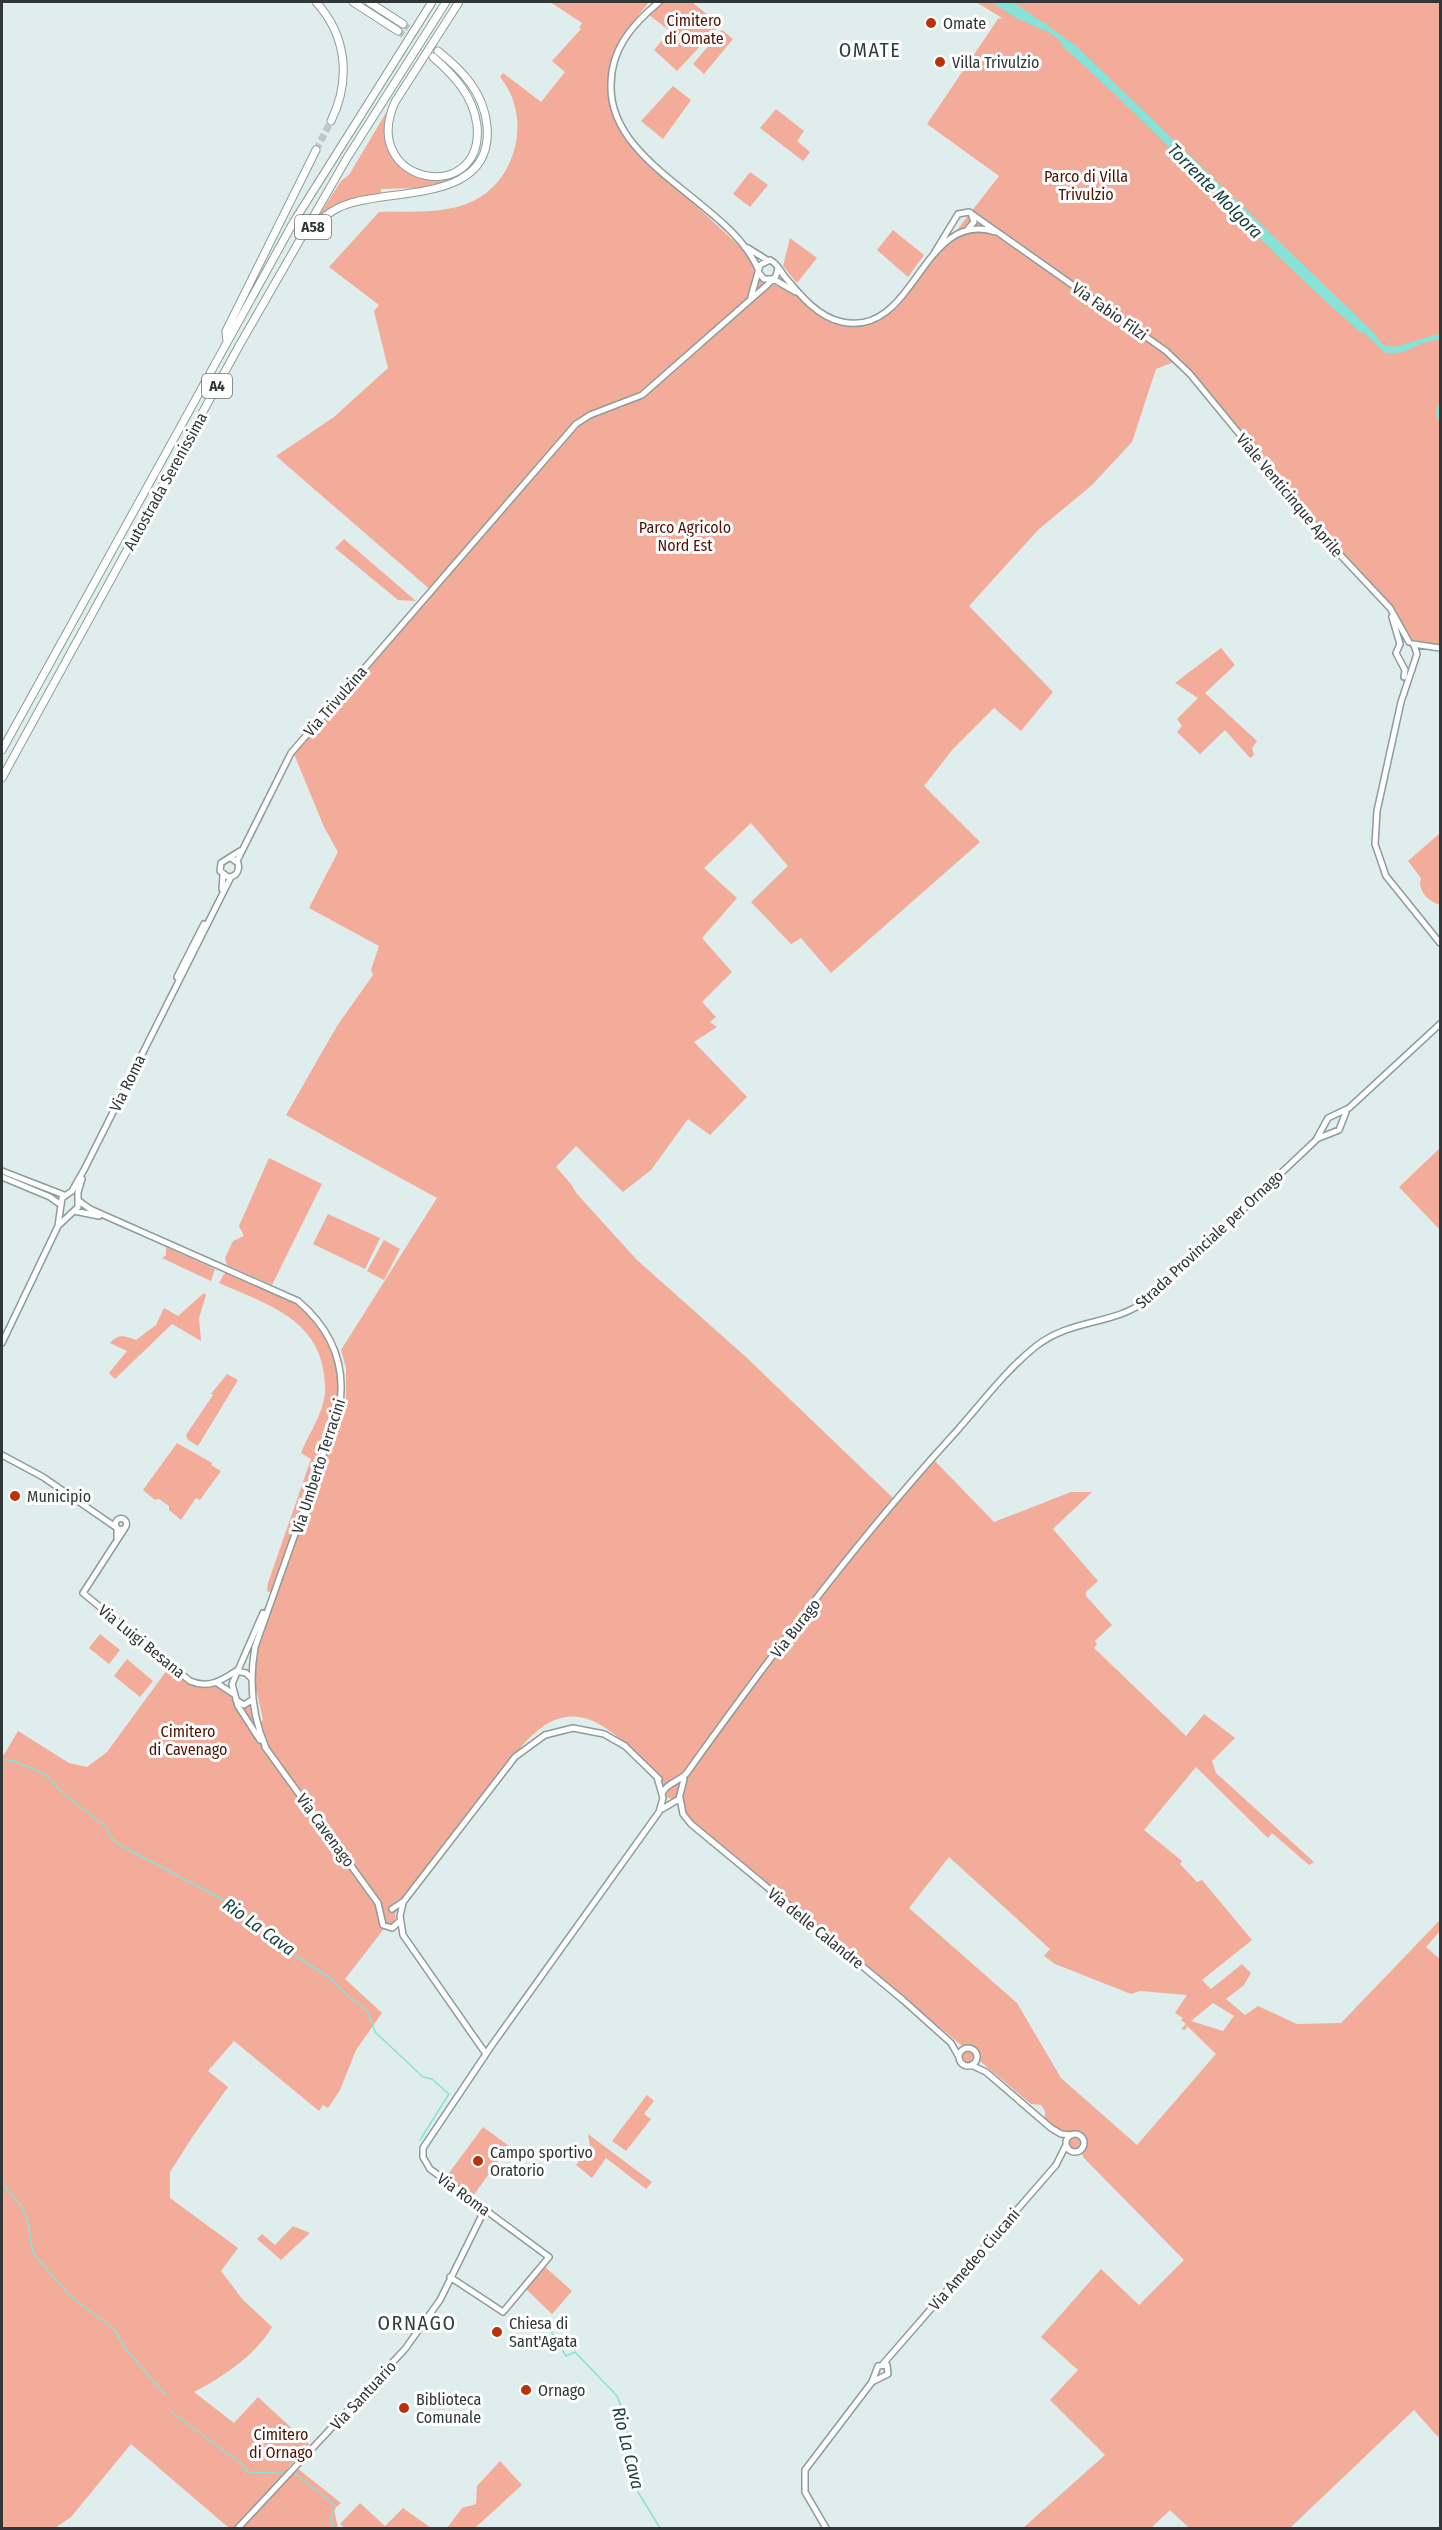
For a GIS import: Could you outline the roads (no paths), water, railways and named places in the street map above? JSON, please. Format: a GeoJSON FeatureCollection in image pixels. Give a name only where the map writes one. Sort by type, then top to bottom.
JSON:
{"type":"FeatureCollection","features":[{"type":"Feature","properties":{"kind":"highway"},"geometry":{"type":"LineString","coordinates":[[316,2],[335,29],[343,54],[343,88],[331,120]]}},
{"type":"Feature","properties":{"kind":"highway"},"geometry":{"type":"LineString","coordinates":[[353,2],[398,31]]}},
{"type":"Feature","properties":{"kind":"highway"},"geometry":{"type":"LineString","coordinates":[[369,2],[403,24]]}},
{"type":"Feature","properties":{"kind":"highway","name":"Autostrada Serenissima"},"geometry":{"type":"LineString","coordinates":[[2,750],[293,223],[432,2]]}},
{"type":"Feature","properties":{"kind":"highway","name":"Autostrada Serenissima"},"geometry":{"type":"LineString","coordinates":[[2,778],[239,346],[347,158],[446,2]]}},
{"type":"Feature","properties":{"kind":"highway","name":"A58"},"geometry":{"type":"LineString","coordinates":[[239,346],[259,318],[303,239],[326,215],[347,204],[370,198],[432,190],[453,183],[470,172],[481,158],[487,133],[482,103],[468,79],[436,54],[465,91],[474,111],[478,137],[474,153],[467,163],[455,172],[437,178],[418,175],[397,159],[390,146],[390,120],[395,102],[459,2]]}},
{"type":"Feature","properties":{"kind":"highway","name":"A58"},"geometry":{"type":"LineString","coordinates":[[227,342],[226,331],[316,150]]}},
{"type":"Feature","properties":{"kind":"street"},"geometry":{"type":"LineString","coordinates":[[651,2],[626,35],[613,64],[611,93],[618,120],[636,148],[744,245],[774,262],[800,294]]}},
{"type":"Feature","properties":{"kind":"street"},"geometry":{"type":"LineString","coordinates":[[642,16],[659,2]]}},
{"type":"Feature","properties":{"kind":"street"},"geometry":{"type":"LineString","coordinates":[[744,245],[764,279],[773,279],[800,294],[834,320],[850,323],[869,321],[891,309],[933,255],[957,218],[962,212],[970,212],[975,220],[967,229],[949,238],[933,255]]}},
{"type":"Feature","properties":{"kind":"street","name":"Via Fabio Filzi"},"geometry":{"type":"LineString","coordinates":[[970,212],[1166,351],[1205,392]]}},
{"type":"Feature","properties":{"kind":"street"},"geometry":{"type":"LineString","coordinates":[[957,218],[958,226],[967,229]]}},
{"type":"Feature","properties":{"kind":"street","name":"Via Fabio Filzi"},"geometry":{"type":"LineString","coordinates":[[967,229],[990,231],[1008,239]]}},
{"type":"Feature","properties":{"kind":"street"},"geometry":{"type":"LineString","coordinates":[[748,301],[761,264],[767,260]]}},
{"type":"Feature","properties":{"kind":"street"},"geometry":{"type":"LineString","coordinates":[[773,279],[778,268]]}},
{"type":"Feature","properties":{"kind":"street","name":"Via Trivulzina"},"geometry":{"type":"LineString","coordinates":[[234,860],[243,848],[291,753],[576,424],[590,415],[642,395],[773,279]]}},
{"type":"Feature","properties":{"kind":"street"},"geometry":{"type":"LineString","coordinates":[[756,282],[759,292]]}},
{"type":"Feature","properties":{"kind":"street","name":"Viale Venticinque Aprile"},"geometry":{"type":"LineString","coordinates":[[1205,392],[1302,511],[1395,615],[1412,644],[1415,658]]}},
{"type":"Feature","properties":{"kind":"street","name":"Viale Venticinque Aprile"},"geometry":{"type":"LineString","coordinates":[[1378,596],[1395,622],[1400,644],[1396,653],[1402,661]]}},
{"type":"Feature","properties":{"kind":"street"},"geometry":{"type":"LineString","coordinates":[[1400,644],[1438,648]]}},
{"type":"Feature","properties":{"kind":"street"},"geometry":{"type":"LineString","coordinates":[[1438,648],[1402,661],[1405,670],[1401,702],[1376,819],[1376,849],[1381,866],[1392,885],[1440,943]]}},
{"type":"Feature","properties":{"kind":"street"},"geometry":{"type":"LineString","coordinates":[[1401,702],[1415,658]]}},
{"type":"Feature","properties":{"kind":"street"},"geometry":{"type":"LineString","coordinates":[[234,860],[239,870],[231,877],[223,875],[220,868],[221,863],[234,860]]}},
{"type":"Feature","properties":{"kind":"street","name":"Via Roma"},"geometry":{"type":"LineString","coordinates":[[62,1206],[67,1194],[85,1168],[223,888],[223,875]]}},
{"type":"Feature","properties":{"kind":"street","name":"Via Roma"},"geometry":{"type":"LineString","coordinates":[[169,998],[201,940],[231,877]]}},
{"type":"Feature","properties":{"kind":"street"},"geometry":{"type":"LineString","coordinates":[[201,940],[203,928]]}},
{"type":"Feature","properties":{"kind":"street","name":"Strada Provinciale per Ornago"},"geometry":{"type":"LineString","coordinates":[[1316,1140],[1328,1118],[1349,1108],[1440,1024]]}},
{"type":"Feature","properties":{"kind":"street","name":"Strada Provinciale per Ornago"},"geometry":{"type":"LineString","coordinates":[[908,1485],[1029,1352],[1043,1340],[1069,1327],[1121,1314],[1143,1303],[1316,1140],[1339,1130],[1349,1108]]}},
{"type":"Feature","properties":{"kind":"street"},"geometry":{"type":"LineString","coordinates":[[1334,1116],[1341,1123]]}},
{"type":"Feature","properties":{"kind":"street"},"geometry":{"type":"LineString","coordinates":[[1325,1124],[1331,1132]]}},
{"type":"Feature","properties":{"kind":"street","name":"Via Roma"},"geometry":{"type":"LineString","coordinates":[[73,1211],[85,1168]]}},
{"type":"Feature","properties":{"kind":"street"},"geometry":{"type":"LineString","coordinates":[[2,1171],[67,1194]]}},
{"type":"Feature","properties":{"kind":"street"},"geometry":{"type":"LineString","coordinates":[[2,1177],[50,1197],[62,1206],[58,1226],[2,1343]]}},
{"type":"Feature","properties":{"kind":"street","name":"Via Umberto Terracini"},"geometry":{"type":"LineString","coordinates":[[67,1194],[117,1221],[286,1294],[317,1319],[339,1360],[342,1382],[339,1410],[255,1647],[252,1680],[254,1698]]}},
{"type":"Feature","properties":{"kind":"street","name":"Via Umberto Terracini"},"geometry":{"type":"LineString","coordinates":[[62,1206],[73,1211],[117,1221]]}},
{"type":"Feature","properties":{"kind":"street"},"geometry":{"type":"LineString","coordinates":[[58,1226],[73,1211]]}},
{"type":"Feature","properties":{"kind":"street"},"geometry":{"type":"LineString","coordinates":[[2,1455],[45,1479],[110,1521],[117,1528],[121,1530],[126,1528]]}},
{"type":"Feature","properties":{"kind":"street","name":"Via Burago"},"geometry":{"type":"LineString","coordinates":[[663,1795],[672,1784],[686,1774],[751,1684],[908,1485]]}},
{"type":"Feature","properties":{"kind":"street"},"geometry":{"type":"LineString","coordinates":[[120,1519],[126,1521],[126,1528],[117,1540],[116,1522],[120,1519]]}},
{"type":"Feature","properties":{"kind":"street","name":"Via Luigi Besana"},"geometry":{"type":"LineString","coordinates":[[117,1540],[83,1592],[190,1681],[202,1684],[217,1683]]}},
{"type":"Feature","properties":{"kind":"street","name":"Via Umberto Terracini"},"geometry":{"type":"LineString","coordinates":[[236,1671],[276,1587]]}},
{"type":"Feature","properties":{"kind":"street"},"geometry":{"type":"LineString","coordinates":[[217,1683],[236,1671],[246,1673],[252,1680]]}},
{"type":"Feature","properties":{"kind":"street"},"geometry":{"type":"LineString","coordinates":[[236,1671],[232,1684],[234,1696],[244,1705],[254,1698]]}},
{"type":"Feature","properties":{"kind":"street"},"geometry":{"type":"LineString","coordinates":[[217,1683],[230,1689],[266,1748]]}},
{"type":"Feature","properties":{"kind":"street"},"geometry":{"type":"LineString","coordinates":[[254,1698],[255,1722],[266,1748]]}},
{"type":"Feature","properties":{"kind":"street"},"geometry":{"type":"LineString","coordinates":[[404,1901],[400,1919],[395,1927],[388,1928],[382,1923],[381,1916],[404,1901],[512,1760],[542,1737],[569,1728],[601,1732],[623,1744],[657,1778],[672,1784],[680,1795],[659,1812],[486,2054]]}},
{"type":"Feature","properties":{"kind":"street","name":"Via Cavenago"},"geometry":{"type":"LineString","coordinates":[[266,1748],[378,1903],[381,1916]]}},
{"type":"Feature","properties":{"kind":"street","name":"Via Burago"},"geometry":{"type":"LineString","coordinates":[[680,1795],[686,1774]]}},
{"type":"Feature","properties":{"kind":"street"},"geometry":{"type":"LineString","coordinates":[[657,1778],[663,1795],[672,1803]]}},
{"type":"Feature","properties":{"kind":"street"},"geometry":{"type":"LineString","coordinates":[[659,1812],[663,1795]]}},
{"type":"Feature","properties":{"kind":"street","name":"Via delle Calandre"},"geometry":{"type":"LineString","coordinates":[[680,1795],[683,1812]]}},
{"type":"Feature","properties":{"kind":"street","name":"Via delle Calandre"},"geometry":{"type":"LineString","coordinates":[[672,1803],[709,1840],[894,1992],[951,2043],[963,2064],[986,2072],[1058,2132],[1066,2144]]}},
{"type":"Feature","properties":{"kind":"street","name":"Via Cavenago"},"geometry":{"type":"LineString","coordinates":[[378,1903],[391,1909],[400,1919],[405,1938],[486,2054]]}},
{"type":"Feature","properties":{"kind":"street","name":"Via delle Calandre"},"geometry":{"type":"LineString","coordinates":[[951,2043],[973,2050],[986,2072]]}},
{"type":"Feature","properties":{"kind":"street"},"geometry":{"type":"LineString","coordinates":[[959,2057],[965,2048]]}},
{"type":"Feature","properties":{"kind":"street","name":"Via Roma"},"geometry":{"type":"LineString","coordinates":[[450,2277],[503,2312],[549,2257],[430,2169],[423,2153],[426,2142],[486,2054]]}},
{"type":"Feature","properties":{"kind":"street"},"geometry":{"type":"LineString","coordinates":[[971,2066],[977,2057]]}},
{"type":"Feature","properties":{"kind":"street","name":"Via delle Calandre"},"geometry":{"type":"LineString","coordinates":[[1058,2132],[1072,2135]]}},
{"type":"Feature","properties":{"kind":"street"},"geometry":{"type":"LineString","coordinates":[[1066,2144],[1075,2152],[1083,2148],[1084,2141],[1079,2135],[1072,2135]]}},
{"type":"Feature","properties":{"kind":"street","name":"Via Amedeo Ciucani"},"geometry":{"type":"LineString","coordinates":[[1056,2165],[1072,2135]]}},
{"type":"Feature","properties":{"kind":"street","name":"Via Amedeo Ciucani"},"geometry":{"type":"LineString","coordinates":[[872,2382],[888,2374],[886,2366],[893,2354],[1056,2165],[1075,2152]]}},
{"type":"Feature","properties":{"kind":"street","name":"Via Santuario"},"geometry":{"type":"LineString","coordinates":[[238,2529],[385,2368],[399,2356],[437,2304],[485,2209]]}},
{"type":"Feature","properties":{"kind":"street","name":"Via Amedeo Ciucani"},"geometry":{"type":"LineString","coordinates":[[826,2529],[810,2505],[804,2485],[809,2463],[872,2382],[878,2366],[886,2366]]}},
{"type":"Feature","properties":{"kind":"street"},"geometry":{"type":"LineString","coordinates":[[876,2371],[881,2376]]}},
{"type":"Feature","properties":{"kind":"water","name":"Torrente Molgora"},"geometry":{"type":"Polygon","coordinates":[[[996,2],[1009,2],[1019,6],[1075,45],[1373,332],[1383,345],[1395,347],[1440,334],[1440,340],[1426,342],[1398,353],[1384,352],[1075,52],[1038,24],[996,2]]]}},
{"type":"Feature","properties":{"kind":"waterway","name":"Torrente Molgora"},"geometry":{"type":"LineString","coordinates":[[998,2],[1016,14],[1045,27]]}},
{"type":"Feature","properties":{"kind":"waterway","name":"Torrente Molgora"},"geometry":{"type":"LineString","coordinates":[[1065,44],[1141,114],[1286,259],[1362,329]]}},
{"type":"Feature","properties":{"kind":"waterway","name":"Torrente Molgora"},"geometry":{"type":"LineString","coordinates":[[1440,408],[1440,416]]}},
{"type":"Feature","properties":{"kind":"waterway","name":"Rio La Cava"},"geometry":{"type":"LineString","coordinates":[[2,1759],[14,1761],[45,1774],[64,1794],[107,1828],[110,1836],[118,1844],[237,1907],[291,1953],[333,1980],[339,1988],[368,2012],[375,2032],[423,2077],[432,2079],[449,2094],[420,2140]]}},
{"type":"Feature","properties":{"kind":"waterway"},"geometry":{"type":"LineString","coordinates":[[2,2183],[21,2206],[27,2219],[33,2253],[71,2297],[114,2329],[127,2351],[166,2395]]}},
{"type":"Feature","properties":{"kind":"waterway","name":"Rio La Cava"},"geometry":{"type":"LineString","coordinates":[[550,2323],[551,2331],[566,2356],[575,2352],[617,2396],[626,2419],[629,2455],[638,2480],[638,2492],[660,2528]]}},
{"type":"Feature","properties":{"kind":"waterway"},"geometry":{"type":"LineString","coordinates":[[170,2411],[242,2464],[248,2472],[283,2473]]}},
{"type":"Feature","properties":{"kind":"waterway"},"geometry":{"type":"LineString","coordinates":[[294,2473],[336,2506],[330,2519],[335,2528]]}},
{"type":"Feature","properties":{"kind":"tunnel"},"geometry":{"type":"LineString","coordinates":[[403,24],[434,48]]}},
{"type":"Feature","properties":{"kind":"tunnel"},"geometry":{"type":"LineString","coordinates":[[398,31],[429,54]]}},
{"type":"Feature","properties":{"kind":"tunnel"},"geometry":{"type":"LineString","coordinates":[[316,150],[331,121]]}},
{"type":"Feature","properties":{"kind":"place","name":"Omate"},"geometry":{"type":"Point","coordinates":[931,23]}},
{"type":"Feature","properties":{"kind":"place","name":"Villa Trivulzio"},"geometry":{"type":"Point","coordinates":[940,62]}},
{"type":"Feature","properties":{"kind":"place","name":"Municipio"},"geometry":{"type":"Point","coordinates":[15,1496]}},
{"type":"Feature","properties":{"kind":"place","name":"Campo sportivo Oratorio"},"geometry":{"type":"Point","coordinates":[478,2161]}},
{"type":"Feature","properties":{"kind":"place","name":"Chiesa di Sant'Agata"},"geometry":{"type":"Point","coordinates":[497,2332]}},
{"type":"Feature","properties":{"kind":"place","name":"Ornago"},"geometry":{"type":"Point","coordinates":[526,2390]}},
{"type":"Feature","properties":{"kind":"place","name":"Biblioteca Comunale"},"geometry":{"type":"Point","coordinates":[404,2408]}},
{"type":"Feature","properties":{"kind":"district","name":"OMATE"},"geometry":{"type":"Point","coordinates":[870,50]}},
{"type":"Feature","properties":{"kind":"district","name":"ORNAGO"},"geometry":{"type":"Point","coordinates":[417,2323]}},
{"type":"Feature","properties":{"kind":"park label","name":"Cimitero di Omate"},"geometry":{"type":"Point","coordinates":[694,29]}},
{"type":"Feature","properties":{"kind":"park label","name":"Parco di Villa Trivulzio"},"geometry":{"type":"Point","coordinates":[1086,185]}},
{"type":"Feature","properties":{"kind":"park label","name":"Parco Agricolo Nord Est"},"geometry":{"type":"Point","coordinates":[685,536]}},
{"type":"Feature","properties":{"kind":"park label","name":"Cimitero di Cavenago"},"geometry":{"type":"Point","coordinates":[188,1740]}},
{"type":"Feature","properties":{"kind":"park label","name":"Cimitero di Ornago"},"geometry":{"type":"Point","coordinates":[281,2443]}}]}
